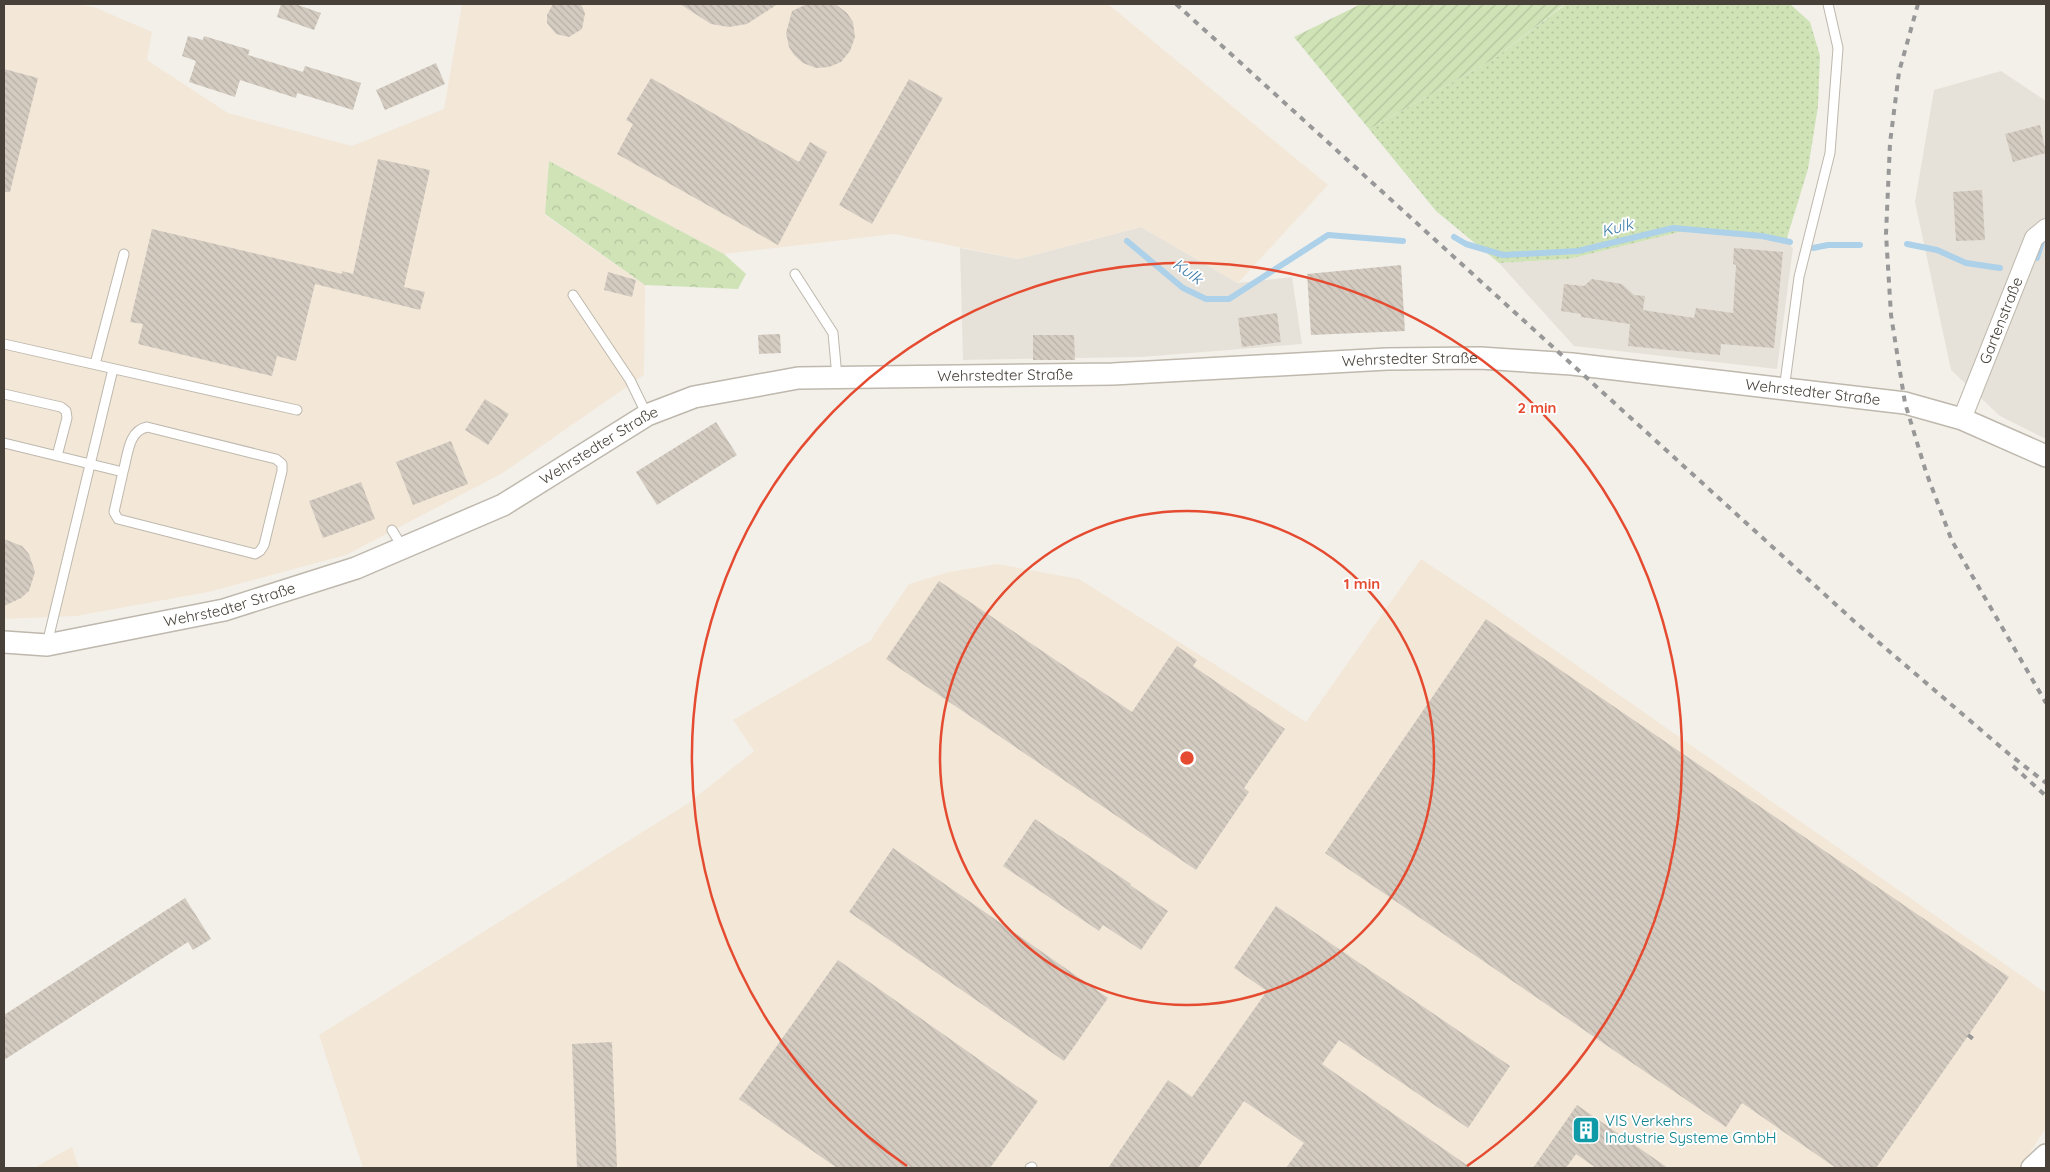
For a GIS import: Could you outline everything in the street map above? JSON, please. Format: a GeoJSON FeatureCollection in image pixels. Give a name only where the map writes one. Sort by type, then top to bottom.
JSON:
{"type":"FeatureCollection","features":[{"type":"Feature","properties":{"kind":"street","name":"Gartenstraße"},"geometry":{"type":"LineString","coordinates":[[1962,419],[2034,238],[2046,228]]}},
{"type":"Feature","properties":{"kind":"street","name":"Wehrstedter Straße"},"geometry":{"type":"LineString","coordinates":[[4,642],[47,644],[224,610],[356,568],[503,505],[647,415],[694,397],[798,378],[1113,374],[1387,359],[1480,358],[1572,364],[1905,403],[1962,419],[2046,456]]}},
{"type":"Feature","properties":{"kind":"street"},"geometry":{"type":"LineString","coordinates":[[2032,1168],[2046,1155]]}},
{"type":"Feature","properties":{"kind":"lane"},"geometry":{"type":"LineString","coordinates":[[1784,390],[1799,277],[1830,153],[1838,48],[1828,4]]}},
{"type":"Feature","properties":{"kind":"lane"},"geometry":{"type":"LineString","coordinates":[[95,364],[124,254]]}},
{"type":"Feature","properties":{"kind":"lane"},"geometry":{"type":"LineString","coordinates":[[795,274],[833,333],[837,377]]}},
{"type":"Feature","properties":{"kind":"lane"},"geometry":{"type":"LineString","coordinates":[[573,295],[630,380],[647,415]]}},
{"type":"Feature","properties":{"kind":"lane"},"geometry":{"type":"LineString","coordinates":[[4,344],[297,410]]}},
{"type":"Feature","properties":{"kind":"lane"},"geometry":{"type":"LineString","coordinates":[[47,644],[113,369]]}},
{"type":"Feature","properties":{"kind":"lane"},"geometry":{"type":"LineString","coordinates":[[4,394],[61,407],[66,412],[67,418],[57,456]]}},
{"type":"Feature","properties":{"kind":"lane"},"geometry":{"type":"LineString","coordinates":[[146,427],[276,459],[282,464],[282,472],[264,545],[255,554],[118,519],[114,512],[123,472],[133,435],[138,429],[146,427]]}},
{"type":"Feature","properties":{"kind":"lane"},"geometry":{"type":"LineString","coordinates":[[4,443],[123,472]]}},
{"type":"Feature","properties":{"kind":"lane"},"geometry":{"type":"LineString","coordinates":[[392,530],[403,548]]}},
{"type":"Feature","properties":{"kind":"shaded area"},"geometry":{"type":"Polygon","coordinates":[[[4,4],[71,4],[94,7],[152,32],[147,60],[228,113],[352,146],[444,109],[462,4],[1108,4],[1328,185],[1238,283],[1141,227],[1018,259],[894,234],[724,254],[549,161],[545,215],[645,285],[644,375],[501,474],[346,555],[208,592],[76,616],[4,619],[4,4]]]}},
{"type":"Feature","properties":{"kind":"shaded area"},"geometry":{"type":"Polygon","coordinates":[[[2001,71],[2046,101],[2046,439],[2000,416],[1951,370],[1915,202],[1934,90],[2001,71]]]}},
{"type":"Feature","properties":{"kind":"shaded area"},"geometry":{"type":"Polygon","coordinates":[[[1141,227],[1238,283],[1292,277],[1302,344],[1141,357],[963,360],[960,248],[1018,259],[1141,227]]]}},
{"type":"Feature","properties":{"kind":"shaded area"},"geometry":{"type":"Polygon","coordinates":[[[1684,231],[1786,241],[1793,248],[1777,369],[1574,346],[1499,263],[1569,259],[1684,231]]]}},
{"type":"Feature","properties":{"kind":"shaded area"},"geometry":{"type":"Polygon","coordinates":[[[1421,559],[1489,604],[2046,993],[2046,1128],[2020,1168],[363,1168],[319,1035],[687,804],[754,751],[733,720],[870,641],[909,584],[949,572],[997,564],[1079,579],[1306,722],[1421,559]]]}},
{"type":"Feature","properties":{"kind":"shaded area"},"geometry":{"type":"Polygon","coordinates":[[[72,1147],[79,1168],[34,1168],[72,1147]]]}},
{"type":"Feature","properties":{"kind":"green space"},"geometry":{"type":"Polygon","coordinates":[[[1361,4],[1565,4],[1494,59],[1369,129],[1294,37],[1361,4]]]}},
{"type":"Feature","properties":{"kind":"green space"},"geometry":{"type":"Polygon","coordinates":[[[1566,4],[1790,4],[1810,22],[1820,56],[1818,106],[1808,169],[1786,241],[1684,231],[1569,259],[1499,263],[1436,211],[1369,129],[1494,59],[1566,4]]]}},
{"type":"Feature","properties":{"kind":"green space"},"geometry":{"type":"Polygon","coordinates":[[[549,161],[724,254],[746,274],[738,289],[645,285],[545,214],[549,161]]]}},
{"type":"Feature","properties":{"kind":"building"},"geometry":{"type":"Polygon","coordinates":[[[281,4],[295,4],[321,13],[314,30],[277,17],[281,4]]]}},
{"type":"Feature","properties":{"kind":"building"},"geometry":{"type":"Polygon","coordinates":[[[553,4],[581,4],[585,13],[582,29],[569,37],[556,34],[547,23],[547,15],[553,4]]]}},
{"type":"Feature","properties":{"kind":"building"},"geometry":{"type":"Polygon","coordinates":[[[680,4],[778,4],[747,24],[729,27],[711,24],[680,4]]]}},
{"type":"Feature","properties":{"kind":"building"},"geometry":{"type":"Polygon","coordinates":[[[807,4],[835,4],[847,13],[853,22],[855,37],[850,51],[841,62],[829,67],[816,68],[803,63],[794,55],[789,47],[786,33],[792,11],[807,4]]]}},
{"type":"Feature","properties":{"kind":"building"},"geometry":{"type":"Polygon","coordinates":[[[188,36],[203,40],[204,36],[250,50],[248,55],[303,72],[305,66],[361,83],[353,110],[297,93],[296,98],[240,80],[235,97],[189,82],[196,61],[182,56],[188,36]]]}},
{"type":"Feature","properties":{"kind":"building"},"geometry":{"type":"Polygon","coordinates":[[[436,63],[445,84],[385,110],[376,90],[436,63]]]}},
{"type":"Feature","properties":{"kind":"building"},"geometry":{"type":"Polygon","coordinates":[[[4,69],[38,78],[10,192],[4,192],[4,69]]]}},
{"type":"Feature","properties":{"kind":"building"},"geometry":{"type":"Polygon","coordinates":[[[651,78],[799,162],[810,142],[827,152],[778,245],[617,154],[633,124],[626,120],[651,78]]]}},
{"type":"Feature","properties":{"kind":"building"},"geometry":{"type":"Polygon","coordinates":[[[909,79],[943,98],[872,224],[839,205],[909,79]]]}},
{"type":"Feature","properties":{"kind":"building"},"geometry":{"type":"Polygon","coordinates":[[[2040,125],[2046,153],[2013,162],[2005,134],[2040,125]]]}},
{"type":"Feature","properties":{"kind":"building"},"geometry":{"type":"Polygon","coordinates":[[[378,159],[430,170],[404,287],[425,292],[420,310],[315,284],[296,361],[277,356],[272,376],[138,344],[143,324],[130,322],[152,229],[342,274],[342,271],[353,274],[378,159]]]}},
{"type":"Feature","properties":{"kind":"building"},"geometry":{"type":"Polygon","coordinates":[[[1982,190],[1985,240],[1956,241],[1953,192],[1982,190]]]}},
{"type":"Feature","properties":{"kind":"building"},"geometry":{"type":"Polygon","coordinates":[[[1734,248],[1783,252],[1774,348],[1721,344],[1720,355],[1628,346],[1630,324],[1581,317],[1581,314],[1561,311],[1564,284],[1584,286],[1592,279],[1622,284],[1634,295],[1645,296],[1643,310],[1694,318],[1696,308],[1733,313],[1736,265],[1733,264],[1734,248]]]}},
{"type":"Feature","properties":{"kind":"building"},"geometry":{"type":"Polygon","coordinates":[[[1401,265],[1405,331],[1311,335],[1307,274],[1401,265]]]}},
{"type":"Feature","properties":{"kind":"building"},"geometry":{"type":"Polygon","coordinates":[[[608,272],[636,280],[632,297],[604,290],[608,272]]]}},
{"type":"Feature","properties":{"kind":"building"},"geometry":{"type":"Polygon","coordinates":[[[1277,313],[1281,342],[1242,347],[1238,318],[1277,313]]]}},
{"type":"Feature","properties":{"kind":"building"},"geometry":{"type":"Polygon","coordinates":[[[780,334],[781,353],[759,354],[758,335],[780,334]]]}},
{"type":"Feature","properties":{"kind":"building"},"geometry":{"type":"Polygon","coordinates":[[[1033,335],[1074,335],[1075,360],[1033,360],[1033,335]]]}},
{"type":"Feature","properties":{"kind":"building"},"geometry":{"type":"Polygon","coordinates":[[[485,399],[509,414],[488,445],[465,430],[485,399]]]}},
{"type":"Feature","properties":{"kind":"building"},"geometry":{"type":"Polygon","coordinates":[[[716,422],[737,455],[657,505],[636,472],[716,422]]]}},
{"type":"Feature","properties":{"kind":"building"},"geometry":{"type":"Polygon","coordinates":[[[451,441],[468,484],[413,505],[396,462],[451,441]]]}},
{"type":"Feature","properties":{"kind":"building"},"geometry":{"type":"Polygon","coordinates":[[[361,482],[375,519],[323,538],[309,501],[361,482]]]}},
{"type":"Feature","properties":{"kind":"building"},"geometry":{"type":"Polygon","coordinates":[[[4,539],[22,546],[29,554],[35,572],[29,591],[21,598],[4,606],[4,539]]]}},
{"type":"Feature","properties":{"kind":"building"},"geometry":{"type":"Polygon","coordinates":[[[939,581],[1132,712],[1177,646],[1197,660],[1193,666],[1285,729],[1244,788],[1249,792],[1196,870],[886,659],[939,581]]]}},
{"type":"Feature","properties":{"kind":"building"},"geometry":{"type":"Polygon","coordinates":[[[1486,619],[2009,977],[1876,1168],[1836,1168],[1742,1103],[1726,1127],[1325,853],[1486,619]]]}},
{"type":"Feature","properties":{"kind":"building"},"geometry":{"type":"Polygon","coordinates":[[[1035,819],[1168,911],[1141,950],[1103,925],[1099,931],[1003,866],[1035,819]]]}},
{"type":"Feature","properties":{"kind":"building"},"geometry":{"type":"Polygon","coordinates":[[[893,848],[1108,998],[1064,1061],[849,912],[893,848]]]}},
{"type":"Feature","properties":{"kind":"building"},"geometry":{"type":"Polygon","coordinates":[[[185,898],[211,939],[193,950],[188,942],[4,1060],[4,1015],[185,898]]]}},
{"type":"Feature","properties":{"kind":"building"},"geometry":{"type":"Polygon","coordinates":[[[1276,906],[1510,1066],[1468,1128],[1339,1040],[1322,1064],[1471,1168],[1286,1168],[1304,1143],[1244,1101],[1198,1168],[1108,1168],[1168,1080],[1192,1097],[1267,991],[1234,968],[1276,906]]]}},
{"type":"Feature","properties":{"kind":"building"},"geometry":{"type":"Polygon","coordinates":[[[838,960],[1038,1101],[990,1168],[837,1168],[739,1099],[838,960]]]}},
{"type":"Feature","properties":{"kind":"building"},"geometry":{"type":"Polygon","coordinates":[[[612,1042],[617,1168],[577,1168],[572,1044],[612,1042]]]}},
{"type":"Feature","properties":{"kind":"building","name":"VIS Verkehrs Industrie Systeme GmbH"},"geometry":{"type":"Polygon","coordinates":[[[1577,1105],[1668,1168],[1596,1168],[1576,1154],[1566,1168],[1533,1168],[1577,1105]]]}},
{"type":"Feature","properties":{"kind":"waterway","name":"Kulk"},"geometry":{"type":"LineString","coordinates":[[1454,237],[1466,244],[1503,255],[1578,251],[1673,228],[1762,236],[1790,242]]}},
{"type":"Feature","properties":{"kind":"waterway","name":"Kulk"},"geometry":{"type":"LineString","coordinates":[[1127,241],[1183,288],[1206,299],[1229,299],[1328,235],[1403,241]]}},
{"type":"Feature","properties":{"kind":"waterway","name":"Kulk"},"geometry":{"type":"LineString","coordinates":[[2037,258],[2043,238],[2046,237]]}},
{"type":"Feature","properties":{"kind":"waterway","name":"Kulk"},"geometry":{"type":"LineString","coordinates":[[1907,244],[1937,250],[1966,263],[2000,268]]}},
{"type":"Feature","properties":{"kind":"waterway","name":"Kulk"},"geometry":{"type":"LineString","coordinates":[[1813,248],[1828,245],[1860,245]]}},
{"type":"Feature","properties":{"kind":"railway"},"geometry":{"type":"LineString","coordinates":[[1176,4],[1855,622],[2009,754],[2046,783]]}},
{"type":"Feature","properties":{"kind":"railway"},"geometry":{"type":"LineString","coordinates":[[1918,4],[1899,72],[1890,143],[1886,234],[1891,315],[1905,403],[1926,472],[1952,541],[2046,703]]}},
{"type":"Feature","properties":{"kind":"railway"},"geometry":{"type":"LineString","coordinates":[[2013,766],[2046,796]]}},
{"type":"Feature","properties":{"kind":"railway"},"geometry":{"type":"LineString","coordinates":[[1968,1035],[1977,1042]]}},
{"type":"Feature","properties":{"kind":"place","name":"VIS Verkehrs Industrie Systeme GmbH"},"geometry":{"type":"Point","coordinates":[1586,1130]}}]}
